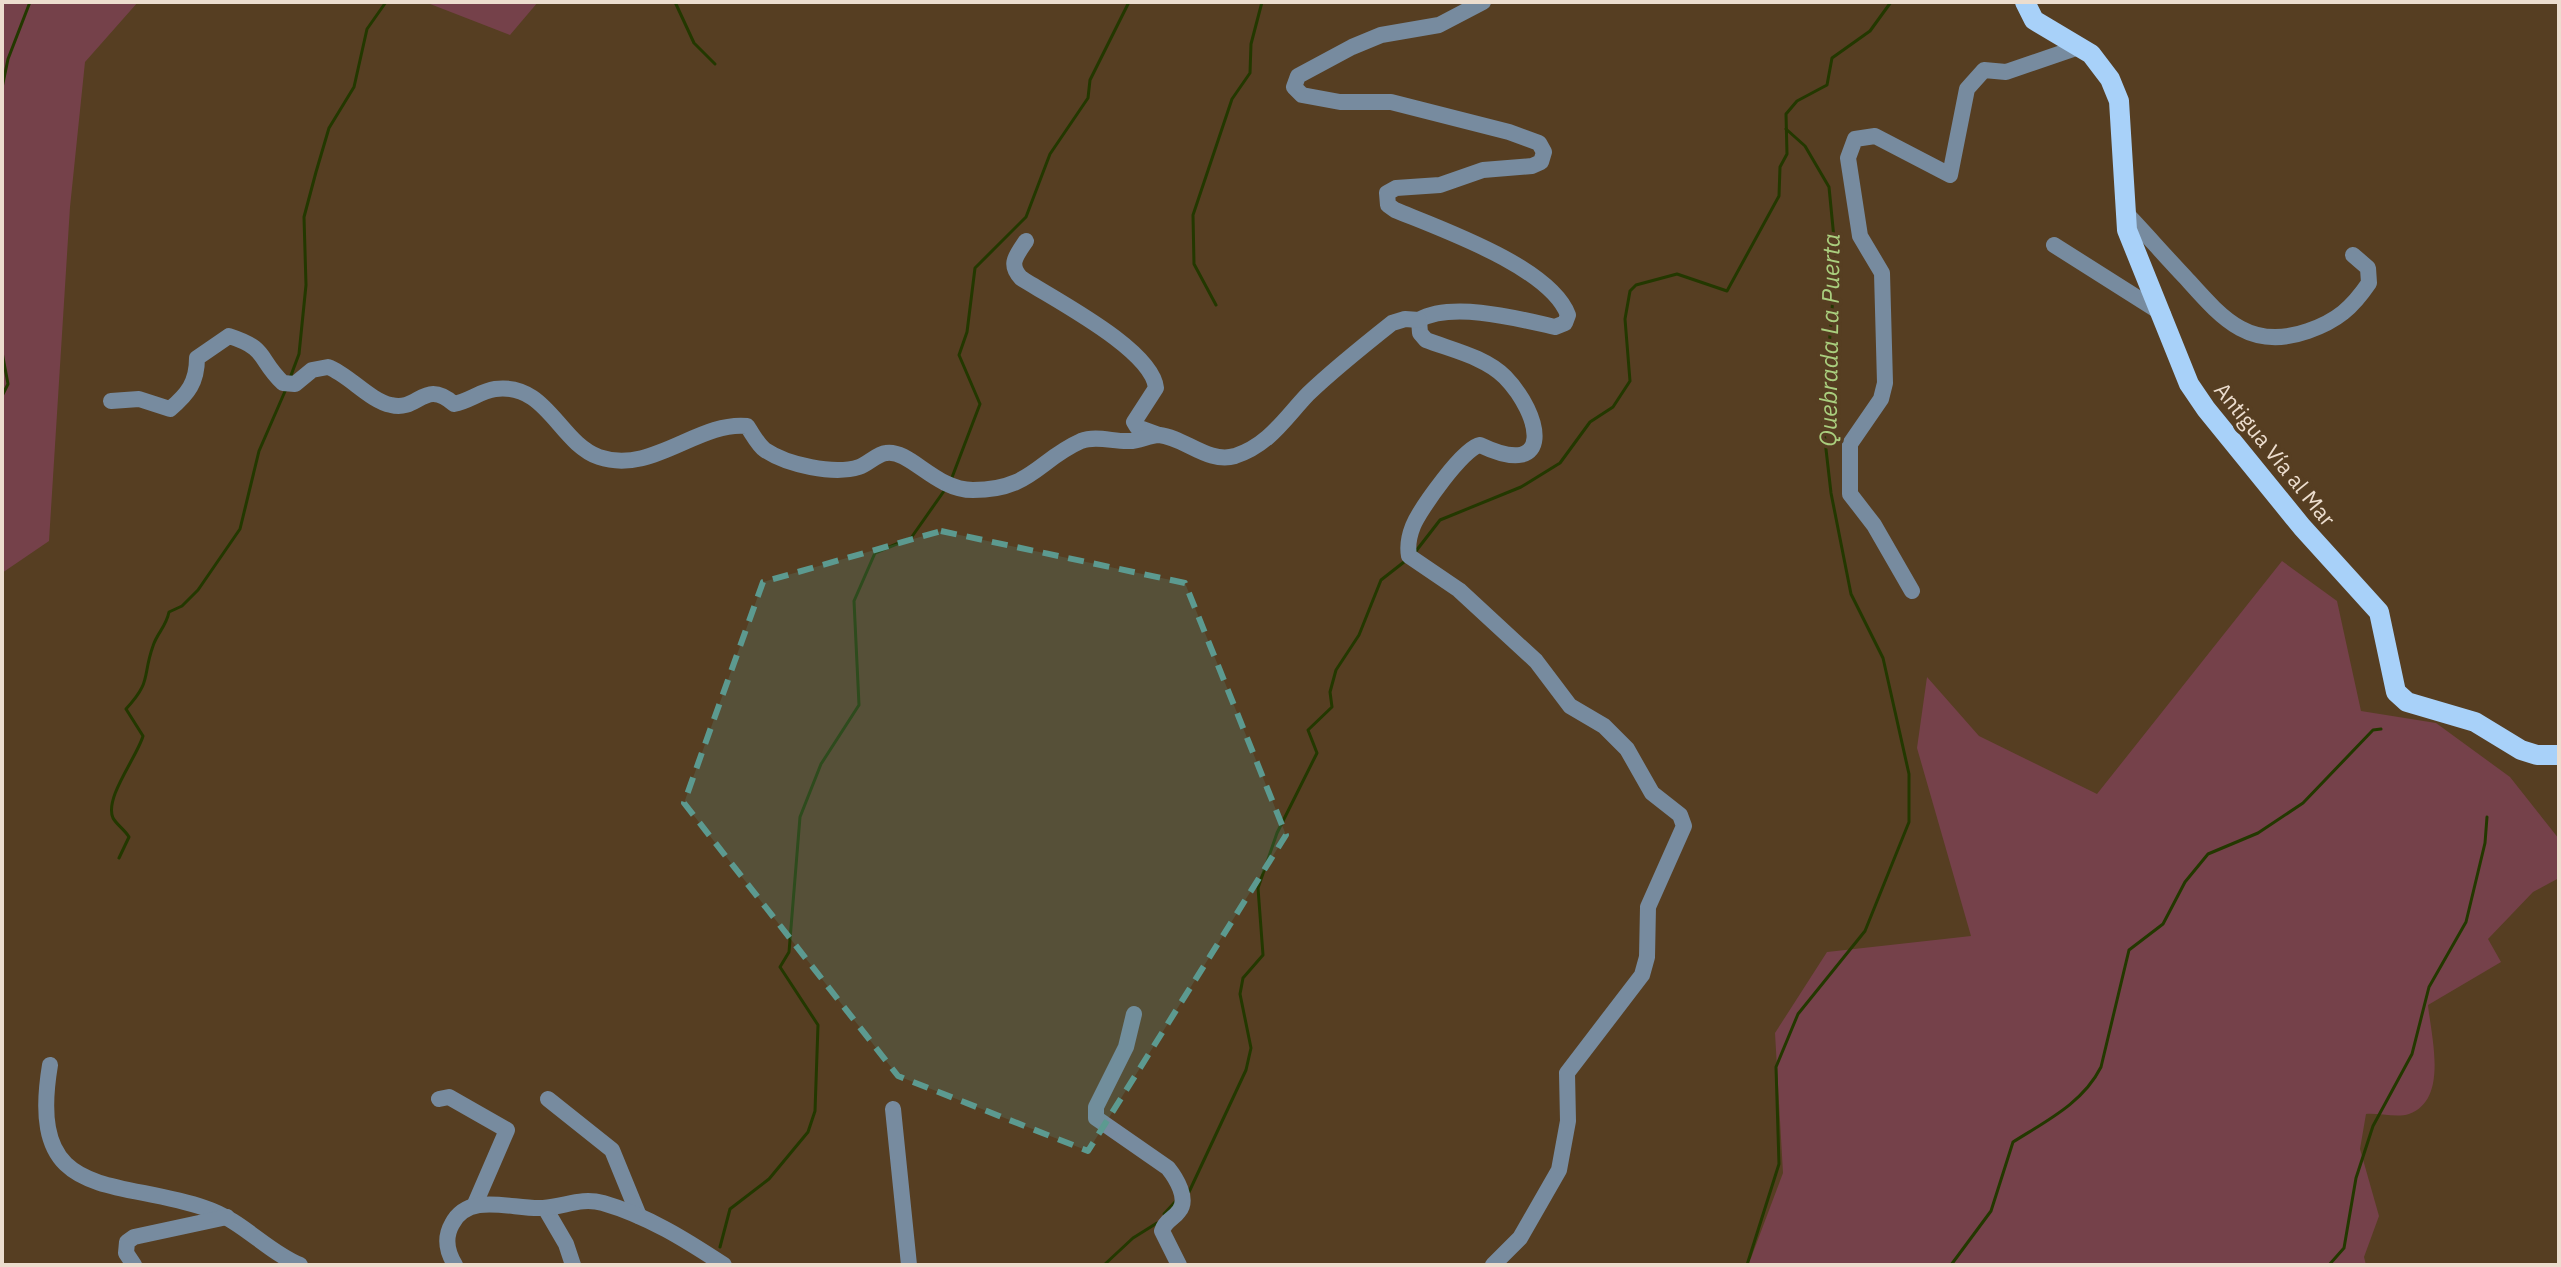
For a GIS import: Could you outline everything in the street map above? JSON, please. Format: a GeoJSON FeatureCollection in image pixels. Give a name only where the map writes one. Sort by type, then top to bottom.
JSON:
{"type":"FeatureCollection","features":[{"type":"Feature","properties":{"kind":"main road","name":"Antigua Vía al Mar"},"geometry":{"type":"LineString","coordinates":[[2025,2],[2034,20],[2079,47],[2102,66],[2119,101],[2126,213],[2133,249],[2164,315],[2179,361],[2206,409],[2325,554],[2379,612],[2396,692],[2407,702],[2475,722],[2521,750],[2537,755],[2559,755]]}},
{"type":"Feature","properties":{"kind":"street"},"geometry":{"type":"LineString","coordinates":[[1026,241],[1013,261],[1014,270],[1021,278],[1104,331],[1149,367],[1156,388],[1134,422],[1137,427],[1208,454],[1233,457],[1283,427],[1306,397],[1392,323],[1437,314],[1474,314],[1555,327],[1565,323],[1568,315],[1565,306],[1530,273],[1483,247],[1395,210],[1386,198],[1387,193],[1396,188],[1440,185],[1508,166],[1532,166],[1541,162],[1544,152],[1539,143],[1509,132],[1391,102],[1340,102],[1302,95],[1294,87],[1295,81],[1352,47],[1381,35],[1439,25],[1483,2]]}},
{"type":"Feature","properties":{"kind":"street"},"geometry":{"type":"LineString","coordinates":[[1912,591],[1874,525],[1850,494],[1850,444],[1881,399],[1885,383],[1882,273],[1860,236],[1849,174],[1850,148],[1855,139],[1875,136],[1950,175],[1967,89],[1975,77],[1984,70],[2006,72],[2079,47]]}},
{"type":"Feature","properties":{"kind":"street"},"geometry":{"type":"LineString","coordinates":[[2126,213],[2219,314],[2238,328],[2263,337],[2287,338],[2337,320],[2369,283],[2368,268],[2353,255]]}},
{"type":"Feature","properties":{"kind":"street"},"geometry":{"type":"LineString","coordinates":[[2054,245],[2164,315]]}},
{"type":"Feature","properties":{"kind":"street"},"geometry":{"type":"LineString","coordinates":[[1419,320],[1420,333],[1426,340],[1487,363],[1504,377],[1520,397],[1535,434],[1531,450],[1519,458],[1505,457],[1480,445],[1465,451],[1420,513],[1407,546],[1409,556],[1459,590],[1536,661],[1570,706],[1604,726],[1627,749],[1652,793],[1680,815],[1684,826],[1648,907],[1648,943],[1642,975],[1567,1073],[1568,1121],[1559,1170],[1520,1238],[1493,1265]]}},
{"type":"Feature","properties":{"kind":"street"},"geometry":{"type":"LineString","coordinates":[[111,401],[139,399],[170,409],[191,387],[197,374],[197,358],[229,336],[252,344],[289,383],[312,370],[328,367],[391,405],[406,404],[431,393],[444,395],[454,404],[496,389],[518,391],[541,401],[579,443],[598,457],[621,459],[678,447],[727,424],[747,426],[763,449],[789,461],[831,469],[858,467],[885,452],[904,455],[925,474],[949,487],[974,490],[1015,484],[1034,475],[1082,441],[1133,441],[1159,435]]}},
{"type":"Feature","properties":{"kind":"street"},"geometry":{"type":"LineString","coordinates":[[1134,1014],[1126,1047],[1096,1107],[1096,1118],[1168,1168],[1177,1179],[1183,1201],[1181,1210],[1165,1222],[1162,1231],[1179,1265]]}},
{"type":"Feature","properties":{"kind":"street"},"geometry":{"type":"LineString","coordinates":[[50,1065],[46,1101],[48,1114],[53,1142],[67,1170],[78,1177],[205,1207],[227,1217],[291,1263]]}},
{"type":"Feature","properties":{"kind":"street"},"geometry":{"type":"LineString","coordinates":[[439,1099],[449,1097],[507,1130],[475,1204],[454,1219],[449,1231],[447,1243],[455,1265]]}},
{"type":"Feature","properties":{"kind":"street"},"geometry":{"type":"LineString","coordinates":[[548,1099],[612,1150],[639,1216]]}},
{"type":"Feature","properties":{"kind":"street"},"geometry":{"type":"LineString","coordinates":[[893,1109],[909,1265]]}},
{"type":"Feature","properties":{"kind":"street"},"geometry":{"type":"LineString","coordinates":[[475,1204],[545,1208],[583,1199],[639,1216],[684,1238],[724,1265]]}},
{"type":"Feature","properties":{"kind":"street"},"geometry":{"type":"LineString","coordinates":[[545,1208],[566,1244],[573,1265]]}},
{"type":"Feature","properties":{"kind":"street"},"geometry":{"type":"LineString","coordinates":[[134,1265],[126,1253],[127,1242],[134,1237],[227,1217]]}},
{"type":"Feature","properties":{"kind":"highlighted area"},"geometry":{"type":"Polygon","coordinates":[[[941,531],[1185,583],[1286,835],[1088,1151],[898,1076],[684,803],[763,582],[941,531]]]}},
{"type":"Feature","properties":{"kind":"shaded area"},"geometry":{"type":"Polygon","coordinates":[[[2,2],[138,2],[85,62],[70,207],[49,541],[2,573],[2,2]]]}},
{"type":"Feature","properties":{"kind":"shaded area"},"geometry":{"type":"Polygon","coordinates":[[[425,2],[538,2],[510,35],[425,2]]]}},
{"type":"Feature","properties":{"kind":"shaded area"},"geometry":{"type":"Polygon","coordinates":[[[2282,561],[2337,601],[2361,711],[2436,723],[2510,777],[2559,839],[2559,878],[2533,892],[2488,939],[2501,962],[2428,1005],[2435,1066],[2429,1095],[2421,1107],[2399,1116],[2366,1114],[2360,1149],[2379,1216],[2364,1257],[2366,1265],[1745,1265],[1751,1258],[1783,1173],[1775,1033],[1827,952],[1971,936],[1917,748],[1927,677],[1979,736],[2097,794],[2282,561]]]}},
{"type":"Feature","properties":{"kind":"waterway"},"geometry":{"type":"LineString","coordinates":[[2,88],[8,59],[30,2]]}},
{"type":"Feature","properties":{"kind":"waterway"},"geometry":{"type":"LineString","coordinates":[[290,378],[299,354],[306,285],[304,217],[329,128],[354,87],[367,29],[386,2]]}},
{"type":"Feature","properties":{"kind":"waterway"},"geometry":{"type":"LineString","coordinates":[[675,2],[694,43],[715,64]]}},
{"type":"Feature","properties":{"kind":"waterway"},"geometry":{"type":"LineString","coordinates":[[951,480],[980,404],[959,355],[967,332],[975,268],[1026,217],[1050,154],[1088,98],[1090,80],[1129,2]]}},
{"type":"Feature","properties":{"kind":"waterway"},"geometry":{"type":"LineString","coordinates":[[1216,305],[1194,264],[1193,215],[1232,99],[1250,73],[1251,44],[1262,2]]}},
{"type":"Feature","properties":{"kind":"waterway"},"geometry":{"type":"LineString","coordinates":[[1416,551],[1440,520],[1521,487],[1560,463],[1590,422],[1613,407],[1630,381],[1625,319],[1630,291],[1636,285],[1677,274],[1727,291],[1779,196],[1780,167],[1787,154],[1786,114],[1797,101],[1827,85],[1832,58],[1870,31],[1891,2]]}},
{"type":"Feature","properties":{"kind":"waterway","name":"Quebrada La Puerta"},"geometry":{"type":"LineString","coordinates":[[1747,1265],[1779,1164],[1776,1067],[1798,1014],[1865,931],[1909,822],[1909,774],[1883,658],[1851,594],[1831,493],[1823,423],[1836,259],[1829,187],[1805,146],[1786,129]]}},
{"type":"Feature","properties":{"kind":"waterway"},"geometry":{"type":"LineString","coordinates":[[2,352],[8,384],[2,396]]}},
{"type":"Feature","properties":{"kind":"waterway"},"geometry":{"type":"LineString","coordinates":[[119,858],[129,837],[113,818],[111,810],[117,789],[143,736],[126,709],[143,685],[153,646],[169,612],[182,606],[198,590],[240,529],[259,451],[286,389]]}},
{"type":"Feature","properties":{"kind":"waterway"},"geometry":{"type":"LineString","coordinates":[[720,1247],[730,1209],[769,1179],[808,1132],[815,1111],[818,1025],[780,967],[789,952],[800,817],[821,764],[859,705],[854,601],[875,553],[911,538],[944,491]]}},
{"type":"Feature","properties":{"kind":"waterway"},"geometry":{"type":"LineString","coordinates":[[1189,1192],[1246,1070],[1251,1048],[1240,994],[1243,978],[1263,955],[1258,888],[1277,833],[1317,753],[1308,730],[1332,707],[1330,692],[1336,670],[1359,635],[1381,580],[1404,562]]}},
{"type":"Feature","properties":{"kind":"waterway"},"geometry":{"type":"LineString","coordinates":[[1951,1265],[1991,1211],[2013,1142],[2074,1101],[2101,1067],[2129,950],[2163,924],[2185,882],[2208,854],[2258,833],[2303,803],[2373,730],[2381,729]]}},
{"type":"Feature","properties":{"kind":"waterway"},"geometry":{"type":"LineString","coordinates":[[2329,1265],[2344,1248],[2356,1178],[2373,1126],[2412,1054],[2429,987],[2466,922],[2485,843],[2487,817]]}},
{"type":"Feature","properties":{"kind":"waterway"},"geometry":{"type":"LineString","coordinates":[[1164,1214],[1175,1202]]}},
{"type":"Feature","properties":{"kind":"waterway"},"geometry":{"type":"LineString","coordinates":[[1104,1265],[1133,1238],[1157,1223]]}}]}
